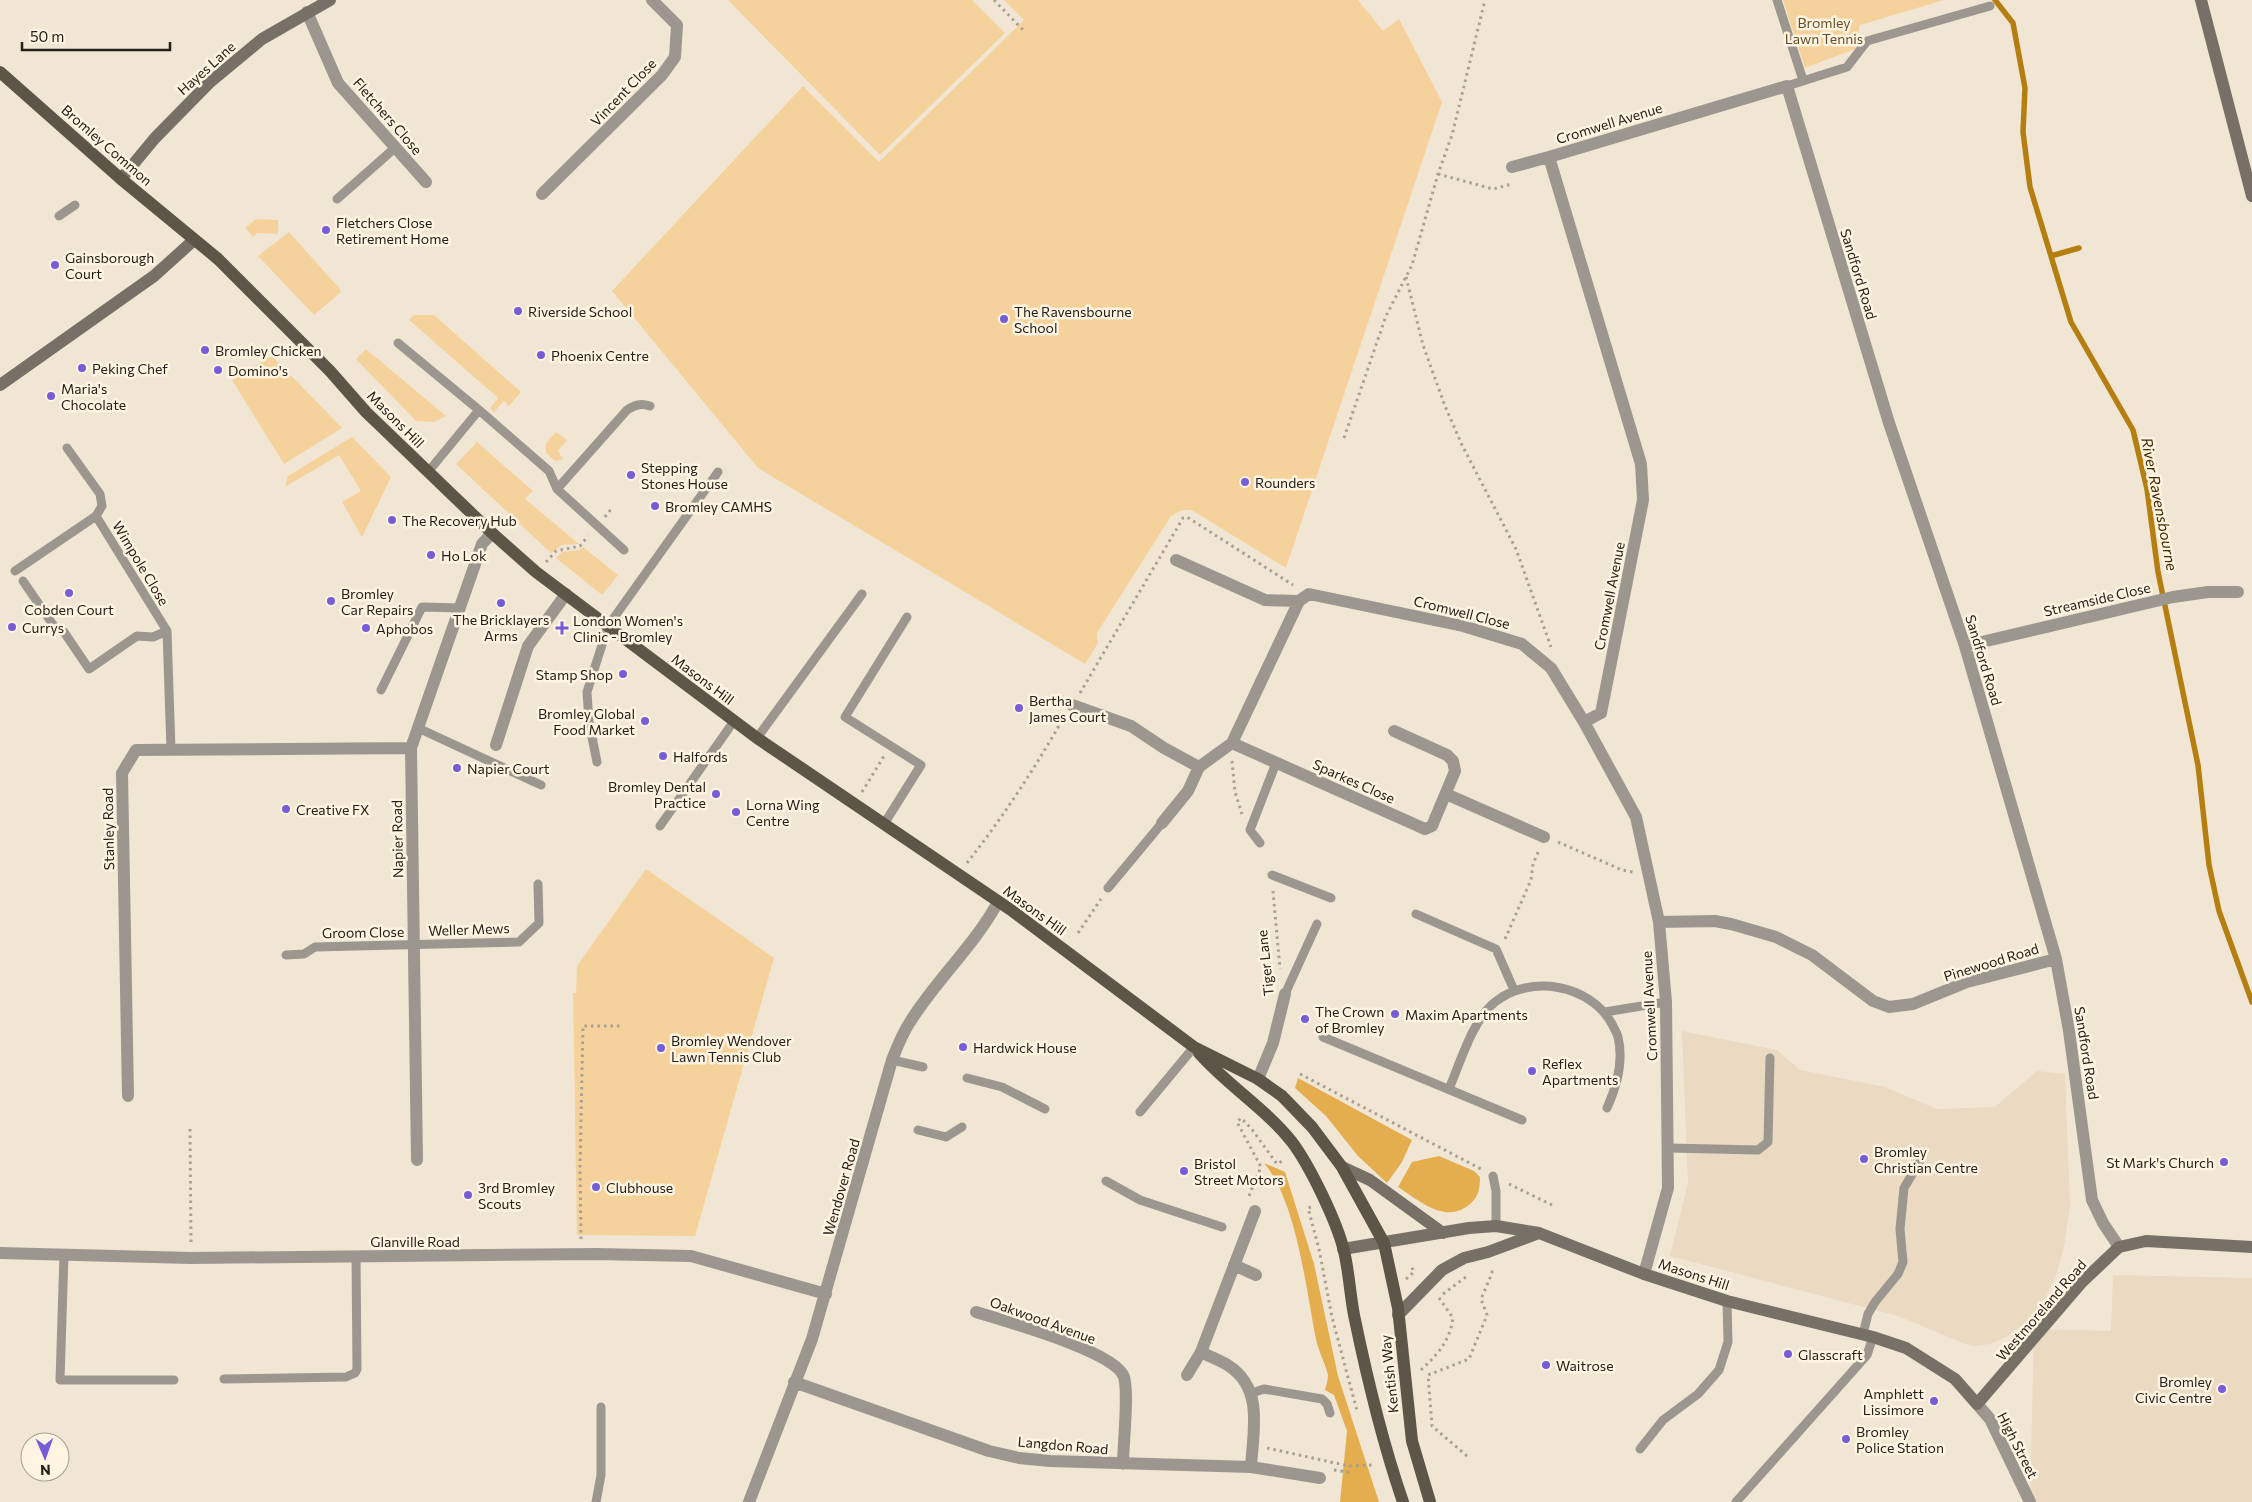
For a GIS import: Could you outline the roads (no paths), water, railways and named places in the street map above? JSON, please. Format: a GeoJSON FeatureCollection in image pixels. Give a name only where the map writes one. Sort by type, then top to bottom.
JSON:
{"type":"FeatureCollection","features":[{"type":"Feature","properties":{"kind":"main road","name":"Hayes Lane"},"geometry":{"type":"LineString","coordinates":[[121,179],[155,138],[209,83],[262,39],[330,0]]}},
{"type":"Feature","properties":{"kind":"main road"},"geometry":{"type":"LineString","coordinates":[[2201,0],[2252,196]]}},
{"type":"Feature","properties":{"kind":"main road","name":"Bromley Common"},"geometry":{"type":"LineString","coordinates":[[0,72],[121,179],[194,240]]}},
{"type":"Feature","properties":{"kind":"main road"},"geometry":{"type":"LineString","coordinates":[[0,385],[154,276],[194,240]]}},
{"type":"Feature","properties":{"kind":"main road","name":"Masons Hill"},"geometry":{"type":"LineString","coordinates":[[194,240],[218,259],[330,371],[366,412],[492,533],[536,572],[757,738],[959,874],[1194,1047],[1258,1079],[1282,1096],[1312,1127],[1342,1167],[1384,1243]]}},
{"type":"Feature","properties":{"kind":"main road","name":"Masons Hill"},"geometry":{"type":"LineString","coordinates":[[1194,1047],[1217,1074],[1268,1117],[1291,1142],[1313,1176],[1343,1249],[1496,1226],[1539,1233],[1644,1274],[1727,1301],[1868,1336],[1906,1348],[1946,1372],[1960,1383],[1977,1404]]}},
{"type":"Feature","properties":{"kind":"main road"},"geometry":{"type":"LineString","coordinates":[[1342,1167],[1370,1180],[1443,1233]]}},
{"type":"Feature","properties":{"kind":"main road"},"geometry":{"type":"LineString","coordinates":[[1398,1315],[1442,1270],[1464,1258],[1488,1252],[1539,1233]]}},
{"type":"Feature","properties":{"kind":"main road"},"geometry":{"type":"LineString","coordinates":[[2119,1247],[2146,1241],[2252,1247]]}},
{"type":"Feature","properties":{"kind":"main road","name":"Kentish Way"},"geometry":{"type":"LineString","coordinates":[[1384,1243],[1398,1315],[1409,1421],[1420,1474],[1430,1502]]}},
{"type":"Feature","properties":{"kind":"main road","name":"Westmoreland Road"},"geometry":{"type":"LineString","coordinates":[[1977,1404],[2081,1283],[2119,1247]]}},
{"type":"Feature","properties":{"kind":"main road","name":"Kentish Way"},"geometry":{"type":"LineString","coordinates":[[1343,1249],[1354,1314],[1390,1463],[1403,1502]]}},
{"type":"Feature","properties":{"kind":"street","name":"Vincent Close"},"geometry":{"type":"LineString","coordinates":[[542,194],[662,75],[675,57],[676,25],[652,0]]}},
{"type":"Feature","properties":{"kind":"street","name":"Fletchers Close"},"geometry":{"type":"LineString","coordinates":[[307,12],[338,83],[426,182]]}},
{"type":"Feature","properties":{"kind":"street","name":"Cromwell Avenue"},"geometry":{"type":"LineString","coordinates":[[1644,1274],[1668,1188],[1666,1002],[1660,922],[1636,816],[1584,722],[1601,713],[1643,500],[1641,464],[1548,157],[1787,86]]}},
{"type":"Feature","properties":{"kind":"street","name":"Sandford Road"},"geometry":{"type":"LineString","coordinates":[[1787,86],[1889,423],[1965,646],[2056,959],[2069,1031],[2092,1200],[2103,1223],[2119,1247]]}},
{"type":"Feature","properties":{"kind":"street"},"geometry":{"type":"LineString","coordinates":[[1512,167],[1548,157]]}},
{"type":"Feature","properties":{"kind":"street","name":"Napier Road"},"geometry":{"type":"LineString","coordinates":[[417,1160],[411,748],[482,544],[492,533]]}},
{"type":"Feature","properties":{"kind":"street"},"geometry":{"type":"LineString","coordinates":[[1162,823],[1188,791],[1199,767],[1232,743],[1299,601],[1264,600],[1176,560]]}},
{"type":"Feature","properties":{"kind":"street","name":"Streamside Close"},"geometry":{"type":"LineString","coordinates":[[1965,646],[2173,597],[2208,592],[2238,592]]}},
{"type":"Feature","properties":{"kind":"street"},"geometry":{"type":"LineString","coordinates":[[496,745],[528,646],[566,594]]}},
{"type":"Feature","properties":{"kind":"street","name":"Cromwell Close"},"geometry":{"type":"LineString","coordinates":[[1299,601],[1309,594],[1324,596],[1463,626],[1522,644],[1551,668],[1584,722]]}},
{"type":"Feature","properties":{"kind":"street"},"geometry":{"type":"LineString","coordinates":[[1072,704],[1131,726],[1164,748],[1199,767]]}},
{"type":"Feature","properties":{"kind":"street","name":"Sparkes Close"},"geometry":{"type":"LineString","coordinates":[[1232,743],[1425,829],[1432,826],[1446,794],[1455,771],[1453,761],[1447,755],[1394,731]]}},
{"type":"Feature","properties":{"kind":"street","name":"Stanley Road"},"geometry":{"type":"LineString","coordinates":[[128,1096],[122,773],[136,750],[411,748]]}},
{"type":"Feature","properties":{"kind":"street"},"geometry":{"type":"LineString","coordinates":[[1446,794],[1544,837]]}},
{"type":"Feature","properties":{"kind":"street","name":"Wendover Road"},"geometry":{"type":"LineString","coordinates":[[750,1502],[794,1382],[812,1340],[892,1060],[910,1020],[963,955],[998,902]]}},
{"type":"Feature","properties":{"kind":"street","name":"Pinewood Road"},"geometry":{"type":"LineString","coordinates":[[1660,922],[1715,921],[1776,937],[1812,955],[1873,1001],[1889,1007],[1913,1004],[1967,982],[2056,959]]}},
{"type":"Feature","properties":{"kind":"street","name":"Tiger Lane"},"geometry":{"type":"LineString","coordinates":[[1258,1079],[1273,1043],[1286,994]]}},
{"type":"Feature","properties":{"kind":"street"},"geometry":{"type":"LineString","coordinates":[[1187,1375],[1201,1352],[1256,1211]]}},
{"type":"Feature","properties":{"kind":"street","name":"Glanville Road"},"geometry":{"type":"LineString","coordinates":[[0,1253],[191,1258],[582,1254],[691,1256],[826,1294]]}},
{"type":"Feature","properties":{"kind":"street"},"geometry":{"type":"LineString","coordinates":[[1234,1265],[1256,1275]]}},
{"type":"Feature","properties":{"kind":"street","name":"Oakwood Avenue"},"geometry":{"type":"LineString","coordinates":[[976,1312],[1086,1349],[1118,1366],[1124,1377],[1125,1392],[1123,1464]]}},
{"type":"Feature","properties":{"kind":"street"},"geometry":{"type":"LineString","coordinates":[[1201,1352],[1229,1366],[1242,1378],[1252,1393],[1254,1409],[1251,1467]]}},
{"type":"Feature","properties":{"kind":"street","name":"Langdon Road"},"geometry":{"type":"LineString","coordinates":[[794,1382],[997,1453],[1050,1462],[1251,1467],[1320,1478]]}},
{"type":"Feature","properties":{"kind":"street","name":"High Street"},"geometry":{"type":"LineString","coordinates":[[1977,1404],[1990,1419],[2030,1502]]}},
{"type":"Feature","properties":{"kind":"lane"},"geometry":{"type":"LineString","coordinates":[[1777,0],[1803,80]]}},
{"type":"Feature","properties":{"kind":"lane"},"geometry":{"type":"LineString","coordinates":[[1787,86],[1846,67],[1867,41],[1990,6]]}},
{"type":"Feature","properties":{"kind":"lane"},"geometry":{"type":"LineString","coordinates":[[336,199],[396,147]]}},
{"type":"Feature","properties":{"kind":"lane"},"geometry":{"type":"LineString","coordinates":[[59,216],[75,206]]}},
{"type":"Feature","properties":{"kind":"lane"},"geometry":{"type":"LineString","coordinates":[[398,342],[549,471],[557,489],[624,550]]}},
{"type":"Feature","properties":{"kind":"lane"},"geometry":{"type":"LineString","coordinates":[[557,489],[627,410],[635,405],[643,404],[650,406]]}},
{"type":"Feature","properties":{"kind":"lane"},"geometry":{"type":"LineString","coordinates":[[428,472],[479,410]]}},
{"type":"Feature","properties":{"kind":"lane"},"geometry":{"type":"LineString","coordinates":[[67,448],[100,494],[102,506],[96,516]]}},
{"type":"Feature","properties":{"kind":"lane"},"geometry":{"type":"LineString","coordinates":[[597,762],[589,722],[587,692],[608,626],[718,472]]}},
{"type":"Feature","properties":{"kind":"lane","name":"Wimpole Close"},"geometry":{"type":"LineString","coordinates":[[15,571],[96,516],[166,631],[171,750]]}},
{"type":"Feature","properties":{"kind":"lane"},"geometry":{"type":"LineString","coordinates":[[23,581],[56,629],[64,632],[89,669],[137,636],[153,637],[166,631]]}},
{"type":"Feature","properties":{"kind":"lane"},"geometry":{"type":"LineString","coordinates":[[757,738],[862,594]]}},
{"type":"Feature","properties":{"kind":"lane"},"geometry":{"type":"LineString","coordinates":[[381,690],[422,607],[460,608]]}},
{"type":"Feature","properties":{"kind":"lane"},"geometry":{"type":"LineString","coordinates":[[884,824],[921,765],[845,717],[907,617]]}},
{"type":"Feature","properties":{"kind":"lane"},"geometry":{"type":"LineString","coordinates":[[660,826],[734,721]]}},
{"type":"Feature","properties":{"kind":"lane"},"geometry":{"type":"LineString","coordinates":[[418,728],[541,785]]}},
{"type":"Feature","properties":{"kind":"lane"},"geometry":{"type":"LineString","coordinates":[[1260,843],[1250,830],[1276,763]]}},
{"type":"Feature","properties":{"kind":"lane"},"geometry":{"type":"LineString","coordinates":[[1108,888],[1162,823]]}},
{"type":"Feature","properties":{"kind":"lane"},"geometry":{"type":"LineString","coordinates":[[1272,874],[1331,898]]}},
{"type":"Feature","properties":{"kind":"lane","name":"Weller Mews"},"geometry":{"type":"LineString","coordinates":[[413,945],[519,942],[539,923],[538,884]]}},
{"type":"Feature","properties":{"kind":"lane"},"geometry":{"type":"LineString","coordinates":[[1416,914],[1496,949],[1514,990]]}},
{"type":"Feature","properties":{"kind":"lane"},"geometry":{"type":"LineString","coordinates":[[1286,994],[1317,924]]}},
{"type":"Feature","properties":{"kind":"lane","name":"Groom Close"},"geometry":{"type":"LineString","coordinates":[[286,955],[304,954],[315,947],[413,945]]}},
{"type":"Feature","properties":{"kind":"lane"},"geometry":{"type":"LineString","coordinates":[[1449,1089],[1483,1015],[1495,1002],[1514,990],[1528,986],[1554,987],[1571,990],[1590,999],[1605,1012],[1618,1036],[1620,1062],[1616,1087],[1607,1108]]}},
{"type":"Feature","properties":{"kind":"lane"},"geometry":{"type":"LineString","coordinates":[[1605,1012],[1666,1002]]}},
{"type":"Feature","properties":{"kind":"lane"},"geometry":{"type":"LineString","coordinates":[[1323,1037],[1522,1120]]}},
{"type":"Feature","properties":{"kind":"lane"},"geometry":{"type":"LineString","coordinates":[[1140,1112],[1194,1047]]}},
{"type":"Feature","properties":{"kind":"lane"},"geometry":{"type":"LineString","coordinates":[[1669,1148],[1758,1150],[1765,1146],[1768,1142],[1770,1058]]}},
{"type":"Feature","properties":{"kind":"lane"},"geometry":{"type":"LineString","coordinates":[[892,1060],[923,1067]]}},
{"type":"Feature","properties":{"kind":"lane"},"geometry":{"type":"LineString","coordinates":[[967,1078],[1002,1086],[1045,1109]]}},
{"type":"Feature","properties":{"kind":"lane"},"geometry":{"type":"LineString","coordinates":[[918,1130],[946,1137],[962,1127]]}},
{"type":"Feature","properties":{"kind":"lane"},"geometry":{"type":"LineString","coordinates":[[1736,1502],[1867,1356],[1868,1314],[1875,1302],[1898,1274],[1903,1262],[1900,1228],[1904,1188],[1920,1160]]}},
{"type":"Feature","properties":{"kind":"lane"},"geometry":{"type":"LineString","coordinates":[[1493,1176],[1496,1191],[1496,1226]]}},
{"type":"Feature","properties":{"kind":"lane"},"geometry":{"type":"LineString","coordinates":[[1106,1181],[1140,1200],[1222,1227]]}},
{"type":"Feature","properties":{"kind":"lane"},"geometry":{"type":"LineString","coordinates":[[64,1255],[60,1380],[174,1380]]}},
{"type":"Feature","properties":{"kind":"lane"},"geometry":{"type":"LineString","coordinates":[[224,1379],[346,1377],[355,1373],[357,1370],[356,1256]]}},
{"type":"Feature","properties":{"kind":"lane"},"geometry":{"type":"LineString","coordinates":[[1640,1449],[1663,1420],[1698,1394],[1719,1370],[1728,1342],[1727,1301]]}},
{"type":"Feature","properties":{"kind":"lane"},"geometry":{"type":"LineString","coordinates":[[1252,1393],[1264,1389],[1322,1399],[1327,1404],[1330,1413]]}},
{"type":"Feature","properties":{"kind":"lane"},"geometry":{"type":"LineString","coordinates":[[596,1502],[601,1475],[601,1407]]}},
{"type":"Feature","properties":{"kind":"waterway","name":"River Ravensbourne"},"geometry":{"type":"LineString","coordinates":[[1995,0],[2013,23],[2025,88],[2023,132],[2030,187],[2071,322],[2133,430],[2147,489],[2158,572],[2198,765],[2209,865],[2219,911],[2252,1002]]}},
{"type":"Feature","properties":{"kind":"waterway"},"geometry":{"type":"LineString","coordinates":[[2051,256],[2079,248]]}},
{"type":"Feature","properties":{"kind":"place","name":"Fletchers Close Retirement Home"},"geometry":{"type":"Point","coordinates":[326,230]}},
{"type":"Feature","properties":{"kind":"place","name":"Gainsborough Court"},"geometry":{"type":"Point","coordinates":[55,265]}},
{"type":"Feature","properties":{"kind":"place","name":"Riverside School"},"geometry":{"type":"Point","coordinates":[518,311]}},
{"type":"Feature","properties":{"kind":"place","name":"The Ravensbourne School"},"geometry":{"type":"Point","coordinates":[1004,319]}},
{"type":"Feature","properties":{"kind":"place","name":"Bromley Chicken"},"geometry":{"type":"Point","coordinates":[205,350]}},
{"type":"Feature","properties":{"kind":"place","name":"Phoenix Centre"},"geometry":{"type":"Point","coordinates":[541,355]}},
{"type":"Feature","properties":{"kind":"place","name":"Peking Chef"},"geometry":{"type":"Point","coordinates":[82,368]}},
{"type":"Feature","properties":{"kind":"place","name":"Domino's"},"geometry":{"type":"Point","coordinates":[218,370]}},
{"type":"Feature","properties":{"kind":"place","name":"Maria's Chocolate"},"geometry":{"type":"Point","coordinates":[51,396]}},
{"type":"Feature","properties":{"kind":"place","name":"Stepping Stones House"},"geometry":{"type":"Point","coordinates":[631,475]}},
{"type":"Feature","properties":{"kind":"place","name":"Rounders"},"geometry":{"type":"Point","coordinates":[1245,482]}},
{"type":"Feature","properties":{"kind":"place","name":"Bromley CAMHS"},"geometry":{"type":"Point","coordinates":[655,506]}},
{"type":"Feature","properties":{"kind":"place","name":"The Recovery Hub"},"geometry":{"type":"Point","coordinates":[392,520]}},
{"type":"Feature","properties":{"kind":"place","name":"Ho Lok"},"geometry":{"type":"Point","coordinates":[431,555]}},
{"type":"Feature","properties":{"kind":"place","name":"Cobden Court"},"geometry":{"type":"Point","coordinates":[69,593]}},
{"type":"Feature","properties":{"kind":"place","name":"Bromley Car Repairs"},"geometry":{"type":"Point","coordinates":[331,601]}},
{"type":"Feature","properties":{"kind":"place","name":"The Bricklayers Arms"},"geometry":{"type":"Point","coordinates":[501,603]}},
{"type":"Feature","properties":{"kind":"place","name":"Currys"},"geometry":{"type":"Point","coordinates":[12,627]}},
{"type":"Feature","properties":{"kind":"place","name":"Aphobos"},"geometry":{"type":"Point","coordinates":[366,628]}},
{"type":"Feature","properties":{"kind":"place","name":"London Women's Clinic - Bromley"},"geometry":{"type":"Point","coordinates":[562,628]}},
{"type":"Feature","properties":{"kind":"place","name":"Stamp Shop"},"geometry":{"type":"Point","coordinates":[623,674]}},
{"type":"Feature","properties":{"kind":"place","name":"Bertha James Court"},"geometry":{"type":"Point","coordinates":[1019,708]}},
{"type":"Feature","properties":{"kind":"place","name":"Bromley Global Food Market"},"geometry":{"type":"Point","coordinates":[645,721]}},
{"type":"Feature","properties":{"kind":"place","name":"Halfords"},"geometry":{"type":"Point","coordinates":[663,756]}},
{"type":"Feature","properties":{"kind":"place","name":"Napier Court"},"geometry":{"type":"Point","coordinates":[457,768]}},
{"type":"Feature","properties":{"kind":"place","name":"Bromley Dental Practice"},"geometry":{"type":"Point","coordinates":[716,794]}},
{"type":"Feature","properties":{"kind":"place","name":"Creative FX"},"geometry":{"type":"Point","coordinates":[286,809]}},
{"type":"Feature","properties":{"kind":"place","name":"Lorna Wing Centre"},"geometry":{"type":"Point","coordinates":[736,812]}},
{"type":"Feature","properties":{"kind":"place","name":"Maxim Apartments"},"geometry":{"type":"Point","coordinates":[1395,1014]}},
{"type":"Feature","properties":{"kind":"place","name":"The Crown of Bromley"},"geometry":{"type":"Point","coordinates":[1305,1019]}},
{"type":"Feature","properties":{"kind":"place","name":"Hardwick House"},"geometry":{"type":"Point","coordinates":[963,1047]}},
{"type":"Feature","properties":{"kind":"place","name":"Bromley Wendover Lawn Tennis Club"},"geometry":{"type":"Point","coordinates":[661,1048]}},
{"type":"Feature","properties":{"kind":"place","name":"Reflex Apartments"},"geometry":{"type":"Point","coordinates":[1532,1071]}},
{"type":"Feature","properties":{"kind":"place","name":"Bromley Christian Centre"},"geometry":{"type":"Point","coordinates":[1864,1159]}},
{"type":"Feature","properties":{"kind":"place","name":"St Mark's Church"},"geometry":{"type":"Point","coordinates":[2224,1162]}},
{"type":"Feature","properties":{"kind":"place","name":"Bristol Street Motors"},"geometry":{"type":"Point","coordinates":[1184,1171]}},
{"type":"Feature","properties":{"kind":"place","name":"Clubhouse"},"geometry":{"type":"Point","coordinates":[596,1187]}},
{"type":"Feature","properties":{"kind":"place","name":"3rd Bromley Scouts"},"geometry":{"type":"Point","coordinates":[468,1195]}},
{"type":"Feature","properties":{"kind":"place","name":"Glasscraft"},"geometry":{"type":"Point","coordinates":[1788,1354]}},
{"type":"Feature","properties":{"kind":"place","name":"Waitrose"},"geometry":{"type":"Point","coordinates":[1546,1365]}},
{"type":"Feature","properties":{"kind":"place","name":"Bromley Civic Centre"},"geometry":{"type":"Point","coordinates":[2222,1389]}},
{"type":"Feature","properties":{"kind":"place","name":"Amphlett Lissimore"},"geometry":{"type":"Point","coordinates":[1934,1401]}},
{"type":"Feature","properties":{"kind":"place","name":"Bromley Police Station"},"geometry":{"type":"Point","coordinates":[1846,1439]}},
{"type":"Feature","properties":{"kind":"park label","name":"Bromley Lawn Tennis"},"geometry":{"type":"Point","coordinates":[1824,30]}}]}
